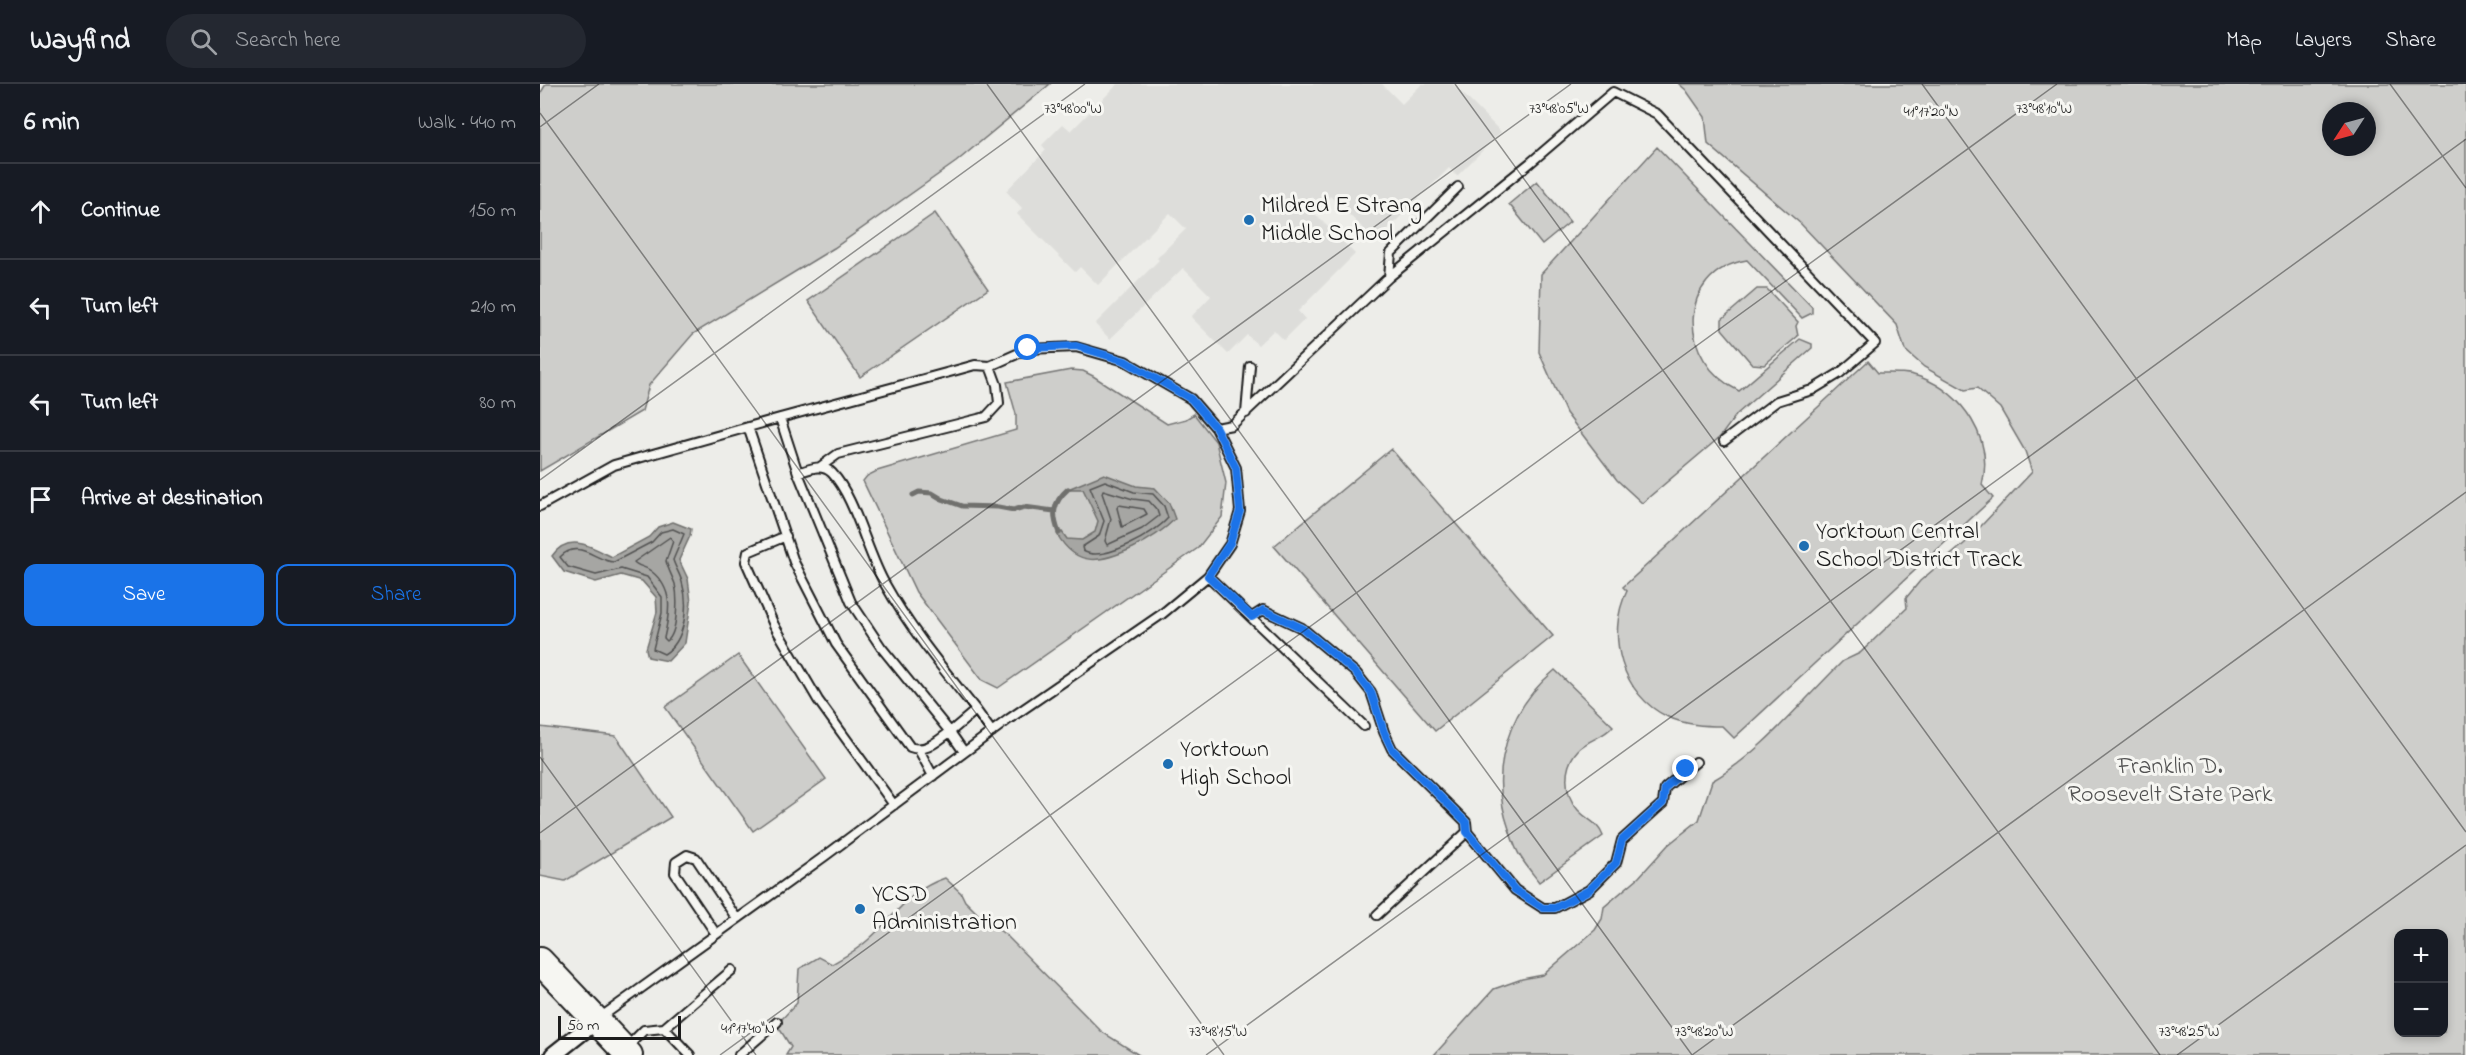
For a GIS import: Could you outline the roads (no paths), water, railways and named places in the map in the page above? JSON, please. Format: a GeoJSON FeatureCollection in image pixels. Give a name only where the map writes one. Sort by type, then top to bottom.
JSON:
{"type":"FeatureCollection","features":[{"type":"Feature","properties":{"kind":"highway"},"geometry":{"type":"LineString","coordinates":[[540,961],[626,1052]]}},
{"type":"Feature","properties":{"kind":"street"},"geometry":{"type":"LineString","coordinates":[[553,1055],[596,1021]]}},
{"type":"Feature","properties":{"kind":"lane"},"geometry":{"type":"LineString","coordinates":[[1216,428],[1232,425],[1389,277],[1530,163],[1612,92],[1657,114],[1875,343],[1840,373],[1812,390],[1777,401],[1724,441]]}},
{"type":"Feature","properties":{"kind":"lane"},"geometry":{"type":"LineString","coordinates":[[1389,277],[1391,253],[1458,187]]}},
{"type":"Feature","properties":{"kind":"lane"},"geometry":{"type":"LineString","coordinates":[[540,506],[614,465],[975,365],[990,366],[1028,348],[1076,346],[1125,361],[1191,399],[1216,428],[1236,468],[1240,511],[1230,543],[1208,576],[1162,614],[1009,719],[596,1021]]}},
{"type":"Feature","properties":{"kind":"lane"},"geometry":{"type":"LineString","coordinates":[[798,473],[820,467],[838,454],[986,417],[999,404],[997,385],[990,366]]}},
{"type":"Feature","properties":{"kind":"lane"},"geometry":{"type":"LineString","coordinates":[[1246,413],[1250,366]]}},
{"type":"Feature","properties":{"kind":"lane"},"geometry":{"type":"LineString","coordinates":[[780,418],[798,473],[851,602],[881,647],[964,752]]}},
{"type":"Feature","properties":{"kind":"lane"},"geometry":{"type":"LineString","coordinates":[[748,427],[794,562],[836,644],[910,747],[919,750],[927,748],[976,710]]}},
{"type":"Feature","properties":{"kind":"lane"},"geometry":{"type":"LineString","coordinates":[[820,467],[830,471],[842,486],[884,583],[938,662],[992,732]]}},
{"type":"Feature","properties":{"kind":"lane"},"geometry":{"type":"LineString","coordinates":[[786,536],[748,552],[746,562],[774,625],[818,700],[894,805]]}},
{"type":"Feature","properties":{"kind":"lane"},"geometry":{"type":"LineString","coordinates":[[1208,576],[1364,726]]}},
{"type":"Feature","properties":{"kind":"lane"},"geometry":{"type":"LineString","coordinates":[[1252,617],[1263,610],[1302,628],[1356,673],[1371,692],[1392,749],[1466,822],[1467,832],[1515,890],[1543,908],[1555,908],[1589,890],[1616,863],[1622,840],[1663,803],[1665,788],[1695,762]]}},
{"type":"Feature","properties":{"kind":"lane"},"geometry":{"type":"LineString","coordinates":[[919,750],[933,776]]}},
{"type":"Feature","properties":{"kind":"lane"},"geometry":{"type":"LineString","coordinates":[[1377,915],[1467,832]]}},
{"type":"Feature","properties":{"kind":"lane"},"geometry":{"type":"LineString","coordinates":[[716,934],[675,873],[676,862],[687,855],[696,858],[738,919]]}},
{"type":"Feature","properties":{"kind":"lane"},"geometry":{"type":"LineString","coordinates":[[626,1052],[645,1030],[664,1028],[732,970]]}},
{"type":"Feature","properties":{"kind":"lane"},"geometry":{"type":"LineString","coordinates":[[739,1055],[777,1022]]}},
{"type":"Feature","properties":{"kind":"lane"},"geometry":{"type":"LineString","coordinates":[[664,1028],[690,1055]]}},
{"type":"Feature","properties":{"kind":"water"},"geometry":{"type":"Polygon","coordinates":[[[1104,474],[1136,486],[1155,488],[1169,503],[1175,519],[1150,539],[1122,553],[1101,559],[1082,558],[1073,553],[1057,534],[1062,532],[1067,539],[1082,540],[1095,532],[1098,521],[1083,489],[1068,489],[1104,474]]]}},
{"type":"Feature","properties":{"kind":"water"},"geometry":{"type":"Polygon","coordinates":[[[673,522],[691,529],[679,560],[688,579],[691,602],[685,643],[668,661],[648,657],[646,649],[657,612],[656,597],[642,581],[621,575],[596,582],[564,572],[552,556],[559,549],[573,543],[589,546],[612,557],[649,537],[658,527],[673,522]]]}},
{"type":"Feature","properties":{"kind":"waterway"},"geometry":{"type":"LineString","coordinates":[[1059,533],[1055,520],[1056,504],[1068,489]]}},
{"type":"Feature","properties":{"kind":"waterway"},"geometry":{"type":"LineString","coordinates":[[913,495],[919,492],[932,493],[962,506],[1014,510],[1024,507],[1054,511]]}},
{"type":"Feature","properties":{"kind":"place","name":"Mildred E Strang Middle School"},"geometry":{"type":"Point","coordinates":[1249,220]}},
{"type":"Feature","properties":{"kind":"place","name":"Yorktown Central School District Track"},"geometry":{"type":"Point","coordinates":[1804,546]}},
{"type":"Feature","properties":{"kind":"place","name":"Yorktown High School"},"geometry":{"type":"Point","coordinates":[1168,764]}},
{"type":"Feature","properties":{"kind":"place","name":"YCSD Administration"},"geometry":{"type":"Point","coordinates":[860,909]}},
{"type":"Feature","properties":{"kind":"park label","name":"Franklin D. Roosevelt State Park"},"geometry":{"type":"Point","coordinates":[2170,781]}}]}
